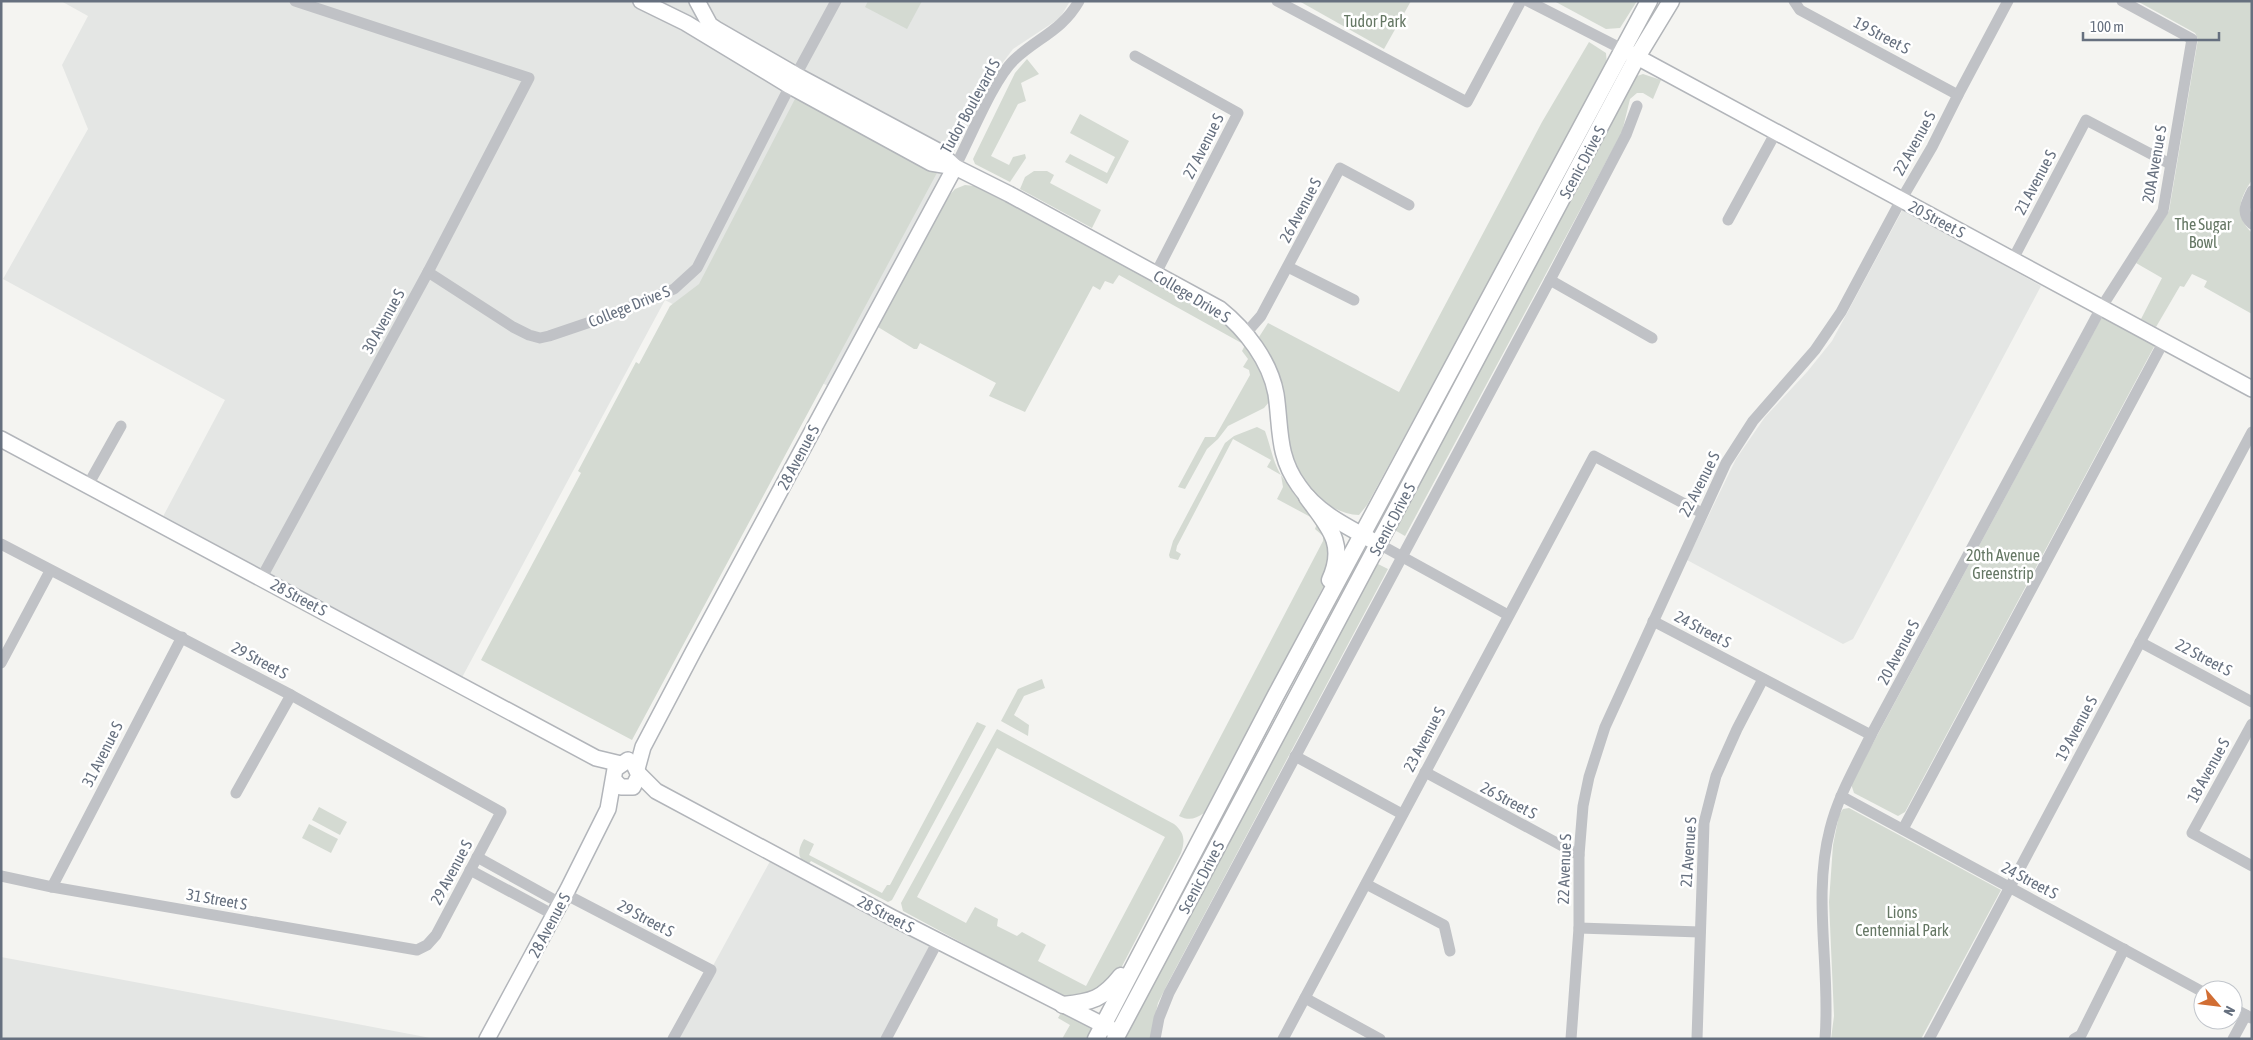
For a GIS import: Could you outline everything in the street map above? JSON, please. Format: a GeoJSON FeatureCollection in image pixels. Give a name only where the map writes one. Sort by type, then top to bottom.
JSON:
{"type":"FeatureCollection","features":[{"type":"Feature","properties":{"kind":"main road","name":"Scenic Drive S"},"geometry":{"type":"LineString","coordinates":[[1108,1034],[1141,954],[1276,695],[1649,1]]}},
{"type":"Feature","properties":{"kind":"main road","name":"Scenic Drive S"},"geometry":{"type":"LineString","coordinates":[[1108,1034],[1379,544],[1637,58],[1671,1]]}},
{"type":"Feature","properties":{"kind":"main road"},"geometry":{"type":"LineString","coordinates":[[1276,695],[1336,567],[1338,557],[1335,538],[1307,497]]}},
{"type":"Feature","properties":{"kind":"main road"},"geometry":{"type":"LineString","coordinates":[[1064,1005],[1085,1002],[1104,995],[1141,954]]}},
{"type":"Feature","properties":{"kind":"street","name":"30 Avenue S"},"geometry":{"type":"LineString","coordinates":[[262,577],[428,272],[529,78],[295,1]]}},
{"type":"Feature","properties":{"kind":"street","name":"College Drive S"},"geometry":{"type":"LineString","coordinates":[[641,1],[793,80]]}},
{"type":"Feature","properties":{"kind":"street","name":"College Drive S"},"geometry":{"type":"LineString","coordinates":[[428,272],[513,327],[540,338],[608,316],[674,289],[697,268],[793,80],[836,1]]}},
{"type":"Feature","properties":{"kind":"street","name":"Tudor Boulevard S"},"geometry":{"type":"LineString","coordinates":[[955,167],[1003,74],[1014,60],[1065,22],[1079,1]]}},
{"type":"Feature","properties":{"kind":"street"},"geometry":{"type":"LineString","coordinates":[[1278,1],[1467,102],[1521,1]]}},
{"type":"Feature","properties":{"kind":"street"},"geometry":{"type":"LineString","coordinates":[[1528,1],[1622,49]]}},
{"type":"Feature","properties":{"kind":"street","name":"19 Street S"},"geometry":{"type":"LineString","coordinates":[[1794,1],[1800,10],[1958,95]]}},
{"type":"Feature","properties":{"kind":"street","name":"22 Avenue S"},"geometry":{"type":"LineString","coordinates":[[1571,1039],[1579,928],[1579,855],[1583,806],[1597,749],[1653,621],[1726,463],[1753,421],[1815,350],[1841,312],[1901,200],[1932,147],[2008,1]]}},
{"type":"Feature","properties":{"kind":"street","name":"20A Avenue S"},"geometry":{"type":"LineString","coordinates":[[2101,308],[2163,212],[2192,39],[2122,1]]}},
{"type":"Feature","properties":{"kind":"street","name":"College Drive S"},"geometry":{"type":"LineString","coordinates":[[698,4],[710,25],[793,80],[931,163],[955,167],[1156,273],[1220,310],[1246,333],[1267,370],[1276,393],[1279,435],[1284,458],[1298,485],[1307,497],[1336,520],[1379,544]]}},
{"type":"Feature","properties":{"kind":"street"},"geometry":{"type":"LineString","coordinates":[[686,23],[698,4]]}},
{"type":"Feature","properties":{"kind":"street","name":"20 Street S"},"geometry":{"type":"LineString","coordinates":[[1622,49],[2252,389]]}},
{"type":"Feature","properties":{"kind":"street","name":"27 Avenue S"},"geometry":{"type":"LineString","coordinates":[[1135,56],[1238,113],[1156,273]]}},
{"type":"Feature","properties":{"kind":"street","name":"Scenic Drive S"},"geometry":{"type":"LineString","coordinates":[[1155,1039],[1159,1018],[1169,993],[1550,280],[1626,135],[1637,106]]}},
{"type":"Feature","properties":{"kind":"street","name":"21 Avenue S"},"geometry":{"type":"LineString","coordinates":[[2013,259],[2086,120],[2170,164]]}},
{"type":"Feature","properties":{"kind":"street"},"geometry":{"type":"LineString","coordinates":[[1728,220],[1776,132]]}},
{"type":"Feature","properties":{"kind":"street","name":"28 Avenue S"},"geometry":{"type":"LineString","coordinates":[[487,1039],[560,904],[626,775],[643,748],[955,167]]}},
{"type":"Feature","properties":{"kind":"street","name":"26 Avenue S"},"geometry":{"type":"LineString","coordinates":[[1246,333],[1261,316],[1340,168],[1409,205]]}},
{"type":"Feature","properties":{"kind":"street"},"geometry":{"type":"LineString","coordinates":[[2252,191],[2244,210],[2246,218],[2252,224]]}},
{"type":"Feature","properties":{"kind":"street"},"geometry":{"type":"LineString","coordinates":[[1288,267],[1354,300]]}},
{"type":"Feature","properties":{"kind":"street"},"geometry":{"type":"LineString","coordinates":[[1550,280],[1652,338]]}},
{"type":"Feature","properties":{"kind":"street","name":"20 Avenue S"},"geometry":{"type":"LineString","coordinates":[[1825,1039],[1822,900],[1824,865],[1830,830],[1841,796],[1871,735],[2101,308]]}},
{"type":"Feature","properties":{"kind":"street"},"geometry":{"type":"LineString","coordinates":[[1903,829],[2164,341]]}},
{"type":"Feature","properties":{"kind":"street"},"geometry":{"type":"LineString","coordinates":[[88,486],[121,426]]}},
{"type":"Feature","properties":{"kind":"street","name":"19 Avenue S"},"geometry":{"type":"LineString","coordinates":[[1929,1039],[2252,432]]}},
{"type":"Feature","properties":{"kind":"street","name":"28 Street S"},"geometry":{"type":"LineString","coordinates":[[1,439],[262,577],[938,942],[1064,1005],[1108,1034]]}},
{"type":"Feature","properties":{"kind":"street","name":"23 Avenue S"},"geometry":{"type":"LineString","coordinates":[[1283,1039],[1594,456],[1702,513]]}},
{"type":"Feature","properties":{"kind":"street","name":"29 Street S"},"geometry":{"type":"LineString","coordinates":[[1,544],[291,695],[501,812]]}},
{"type":"Feature","properties":{"kind":"street"},"geometry":{"type":"LineString","coordinates":[[1379,544],[1508,615]]}},
{"type":"Feature","properties":{"kind":"street"},"geometry":{"type":"LineString","coordinates":[[1,663],[50,571]]}},
{"type":"Feature","properties":{"kind":"street","name":"24 Street S"},"geometry":{"type":"LineString","coordinates":[[1653,621],[1871,735]]}},
{"type":"Feature","properties":{"kind":"street","name":"31 Avenue S"},"geometry":{"type":"LineString","coordinates":[[52,886],[182,637]]}},
{"type":"Feature","properties":{"kind":"street","name":"22 Street S"},"geometry":{"type":"LineString","coordinates":[[2140,642],[2252,702]]}},
{"type":"Feature","properties":{"kind":"street","name":"21 Avenue S"},"geometry":{"type":"LineString","coordinates":[[1697,1039],[1704,823],[1716,776],[1737,729],[1763,679]]}},
{"type":"Feature","properties":{"kind":"street"},"geometry":{"type":"LineString","coordinates":[[236,793],[291,695]]}},
{"type":"Feature","properties":{"kind":"street","name":"18 Avenue S"},"geometry":{"type":"LineString","coordinates":[[2252,724],[2192,833],[2252,866]]}},
{"type":"Feature","properties":{"kind":"street"},"geometry":{"type":"LineString","coordinates":[[1295,756],[1402,814]]}},
{"type":"Feature","properties":{"kind":"street","name":"26 Street S"},"geometry":{"type":"LineString","coordinates":[[1425,772],[1579,855]]}},
{"type":"Feature","properties":{"kind":"street","name":"24 Street S"},"geometry":{"type":"LineString","coordinates":[[1841,796],[2193,987]]}},
{"type":"Feature","properties":{"kind":"street","name":"29 Avenue S"},"geometry":{"type":"LineString","coordinates":[[427,945],[436,936],[501,812]]}},
{"type":"Feature","properties":{"kind":"street","name":"29 Street S"},"geometry":{"type":"LineString","coordinates":[[477,856],[560,904]]}},
{"type":"Feature","properties":{"kind":"street","name":"29 Street S"},"geometry":{"type":"LineString","coordinates":[[470,870],[560,904],[711,970],[673,1039]]}},
{"type":"Feature","properties":{"kind":"street","name":"31 Street S"},"geometry":{"type":"LineString","coordinates":[[1,876],[417,950],[427,945]]}},
{"type":"Feature","properties":{"kind":"street"},"geometry":{"type":"LineString","coordinates":[[1366,884],[1444,925],[1450,951]]}},
{"type":"Feature","properties":{"kind":"street"},"geometry":{"type":"LineString","coordinates":[[1579,928],[1700,932]]}},
{"type":"Feature","properties":{"kind":"street"},"geometry":{"type":"LineString","coordinates":[[886,1039],[938,942]]}},
{"type":"Feature","properties":{"kind":"street"},"geometry":{"type":"LineString","coordinates":[[2079,1037],[2124,949]]}},
{"type":"Feature","properties":{"kind":"street"},"geometry":{"type":"LineString","coordinates":[[1304,998],[1380,1039]]}},
{"type":"Feature","properties":{"kind":"street"},"geometry":{"type":"LineString","coordinates":[[2233,1039],[2249,1016]]}},
{"type":"Feature","properties":{"kind":"shaded area"},"geometry":{"type":"Polygon","coordinates":[[[61,1],[1070,1],[1060,18],[1013,49],[1001,65],[828,386],[665,300],[459,683],[159,524],[225,400],[3,279],[88,129],[62,65],[88,16],[61,1]]]}},
{"type":"Feature","properties":{"kind":"shaded area"},"geometry":{"type":"Polygon","coordinates":[[[1903,209],[2041,286],[1853,639],[1843,644],[1687,560],[1736,459],[1765,417],[1807,372],[1832,341],[1903,209]]]}},
{"type":"Feature","properties":{"kind":"shaded area"},"geometry":{"type":"Polygon","coordinates":[[[774,854],[938,941],[886,1039],[673,1039],[774,854]]]}},
{"type":"Feature","properties":{"kind":"shaded area"},"geometry":{"type":"Polygon","coordinates":[[[1,957],[236,1001],[436,1039],[1,1039],[1,957]]]}},
{"type":"Feature","properties":{"kind":"green space"},"geometry":{"type":"Polygon","coordinates":[[[868,1],[922,1],[907,29],[865,7],[868,1]]]}},
{"type":"Feature","properties":{"kind":"green space","name":"Tudor Park"},"geometry":{"type":"Polygon","coordinates":[[[1299,1],[1411,1],[1384,49],[1299,1]]]}},
{"type":"Feature","properties":{"kind":"green space"},"geometry":{"type":"Polygon","coordinates":[[[1554,1],[1637,1],[1620,28],[1606,29],[1554,1]]]}},
{"type":"Feature","properties":{"kind":"green space","name":"The Sugar Bowl"},"geometry":{"type":"Polygon","coordinates":[[[2137,1],[2252,1],[2252,180],[2244,194],[2240,207],[2246,227],[2252,233],[2252,314],[2204,287],[2207,281],[2192,274],[2184,287],[2180,286],[2156,327],[2141,319],[2162,278],[2136,263],[2169,211],[2198,39],[2195,33],[2137,1]]]}},
{"type":"Feature","properties":{"kind":"green space"},"geometry":{"type":"Polygon","coordinates":[[[1589,42],[1606,53],[1607,65],[1367,505],[1359,515],[1347,513],[1325,503],[1306,485],[1293,464],[1287,443],[1279,380],[1259,337],[1268,323],[1399,392],[1542,122],[1589,42]]]}},
{"type":"Feature","properties":{"kind":"green space"},"geometry":{"type":"Polygon","coordinates":[[[1027,59],[1039,74],[1021,83],[1026,101],[1018,104],[991,156],[1009,165],[1013,157],[1025,154],[1026,158],[1010,182],[975,164],[973,159],[1015,73],[1027,59]]]}},
{"type":"Feature","properties":{"kind":"green space"},"geometry":{"type":"Polygon","coordinates":[[[1643,74],[1661,80],[1653,99],[1643,93],[1637,93],[1630,99],[1622,132],[1405,536],[1391,528],[1634,77],[1643,74]]]}},
{"type":"Feature","properties":{"kind":"green space"},"geometry":{"type":"Polygon","coordinates":[[[797,95],[938,171],[632,740],[481,660],[581,473],[578,471],[636,362],[639,364],[670,306],[699,284],[797,95]]]}},
{"type":"Feature","properties":{"kind":"green space"},"geometry":{"type":"Polygon","coordinates":[[[1080,114],[1129,141],[1107,184],[1065,162],[1070,154],[1107,173],[1115,157],[1070,133],[1080,114]]]}},
{"type":"Feature","properties":{"kind":"green space"},"geometry":{"type":"Polygon","coordinates":[[[1034,171],[1047,171],[1054,175],[1050,183],[1101,210],[1092,228],[1020,189],[1025,177],[1034,171]]]}},
{"type":"Feature","properties":{"kind":"green space"},"geometry":{"type":"Polygon","coordinates":[[[965,185],[975,186],[1209,308],[1227,319],[1256,358],[1270,393],[1269,402],[1264,408],[1228,426],[1207,449],[1185,489],[1178,487],[1205,437],[1215,437],[1250,375],[1249,370],[1243,367],[1248,359],[1242,351],[1245,345],[1119,275],[1113,284],[1105,281],[1100,290],[1093,286],[1025,412],[989,396],[996,383],[920,343],[917,349],[914,349],[878,327],[878,320],[946,199],[955,189],[965,185]]]}},
{"type":"Feature","properties":{"kind":"green space","name":"20th Avenue Greenstrip"},"geometry":{"type":"Polygon","coordinates":[[[2102,317],[2155,345],[1905,812],[1898,816],[1854,793],[1851,784],[2102,317]]]}},
{"type":"Feature","properties":{"kind":"green space"},"geometry":{"type":"Polygon","coordinates":[[[1257,427],[1265,431],[1274,461],[1283,478],[1301,503],[1319,521],[1328,533],[1334,546],[1334,559],[1329,576],[1204,813],[1189,819],[1179,816],[1323,541],[1323,536],[1315,529],[1318,521],[1277,499],[1283,487],[1281,475],[1267,467],[1271,460],[1233,439],[1177,546],[1176,551],[1181,554],[1178,560],[1170,558],[1169,555],[1173,541],[1225,443],[1234,436],[1257,427]]]}},
{"type":"Feature","properties":{"kind":"green space"},"geometry":{"type":"Polygon","coordinates":[[[1374,562],[1388,569],[1170,979],[1158,1003],[1150,1039],[1121,1039],[1374,562]]]}},
{"type":"Feature","properties":{"kind":"green space"},"geometry":{"type":"Polygon","coordinates":[[[1042,679],[1045,688],[1024,696],[1014,715],[1029,725],[1028,736],[1001,721],[1018,689],[1042,679]]]}},
{"type":"Feature","properties":{"kind":"green space"},"geometry":{"type":"Polygon","coordinates":[[[977,722],[986,726],[892,900],[888,902],[811,861],[808,865],[801,859],[799,850],[804,839],[814,844],[809,855],[882,893],[887,885],[890,885],[977,722]]]}},
{"type":"Feature","properties":{"kind":"green space"},"geometry":{"type":"Polygon","coordinates":[[[997,729],[1174,824],[1183,837],[1181,853],[1119,972],[1106,987],[1090,995],[1072,996],[1053,992],[903,911],[901,903],[997,729]],[[997,748],[917,897],[966,923],[975,907],[998,919],[997,926],[1017,936],[1022,932],[1046,945],[1038,961],[1086,986],[1165,837],[997,748]]]}},
{"type":"Feature","properties":{"kind":"green space"},"geometry":{"type":"Polygon","coordinates":[[[319,807],[347,822],[340,835],[312,820],[319,807]]]}},
{"type":"Feature","properties":{"kind":"green space","name":"Lions Centennial Park"},"geometry":{"type":"Polygon","coordinates":[[[1849,808],[2001,890],[1921,1039],[1831,1039],[1834,1016],[1829,902],[1833,845],[1839,815],[1843,809],[1849,808]]]}},
{"type":"Feature","properties":{"kind":"green space"},"geometry":{"type":"Polygon","coordinates":[[[309,824],[338,839],[331,853],[302,838],[309,824]]]}},
{"type":"Feature","properties":{"kind":"green space"},"geometry":{"type":"Polygon","coordinates":[[[1065,1006],[1104,1025],[1096,1039],[1062,1039],[1070,1025],[1058,1018],[1065,1006]]]}}]}
